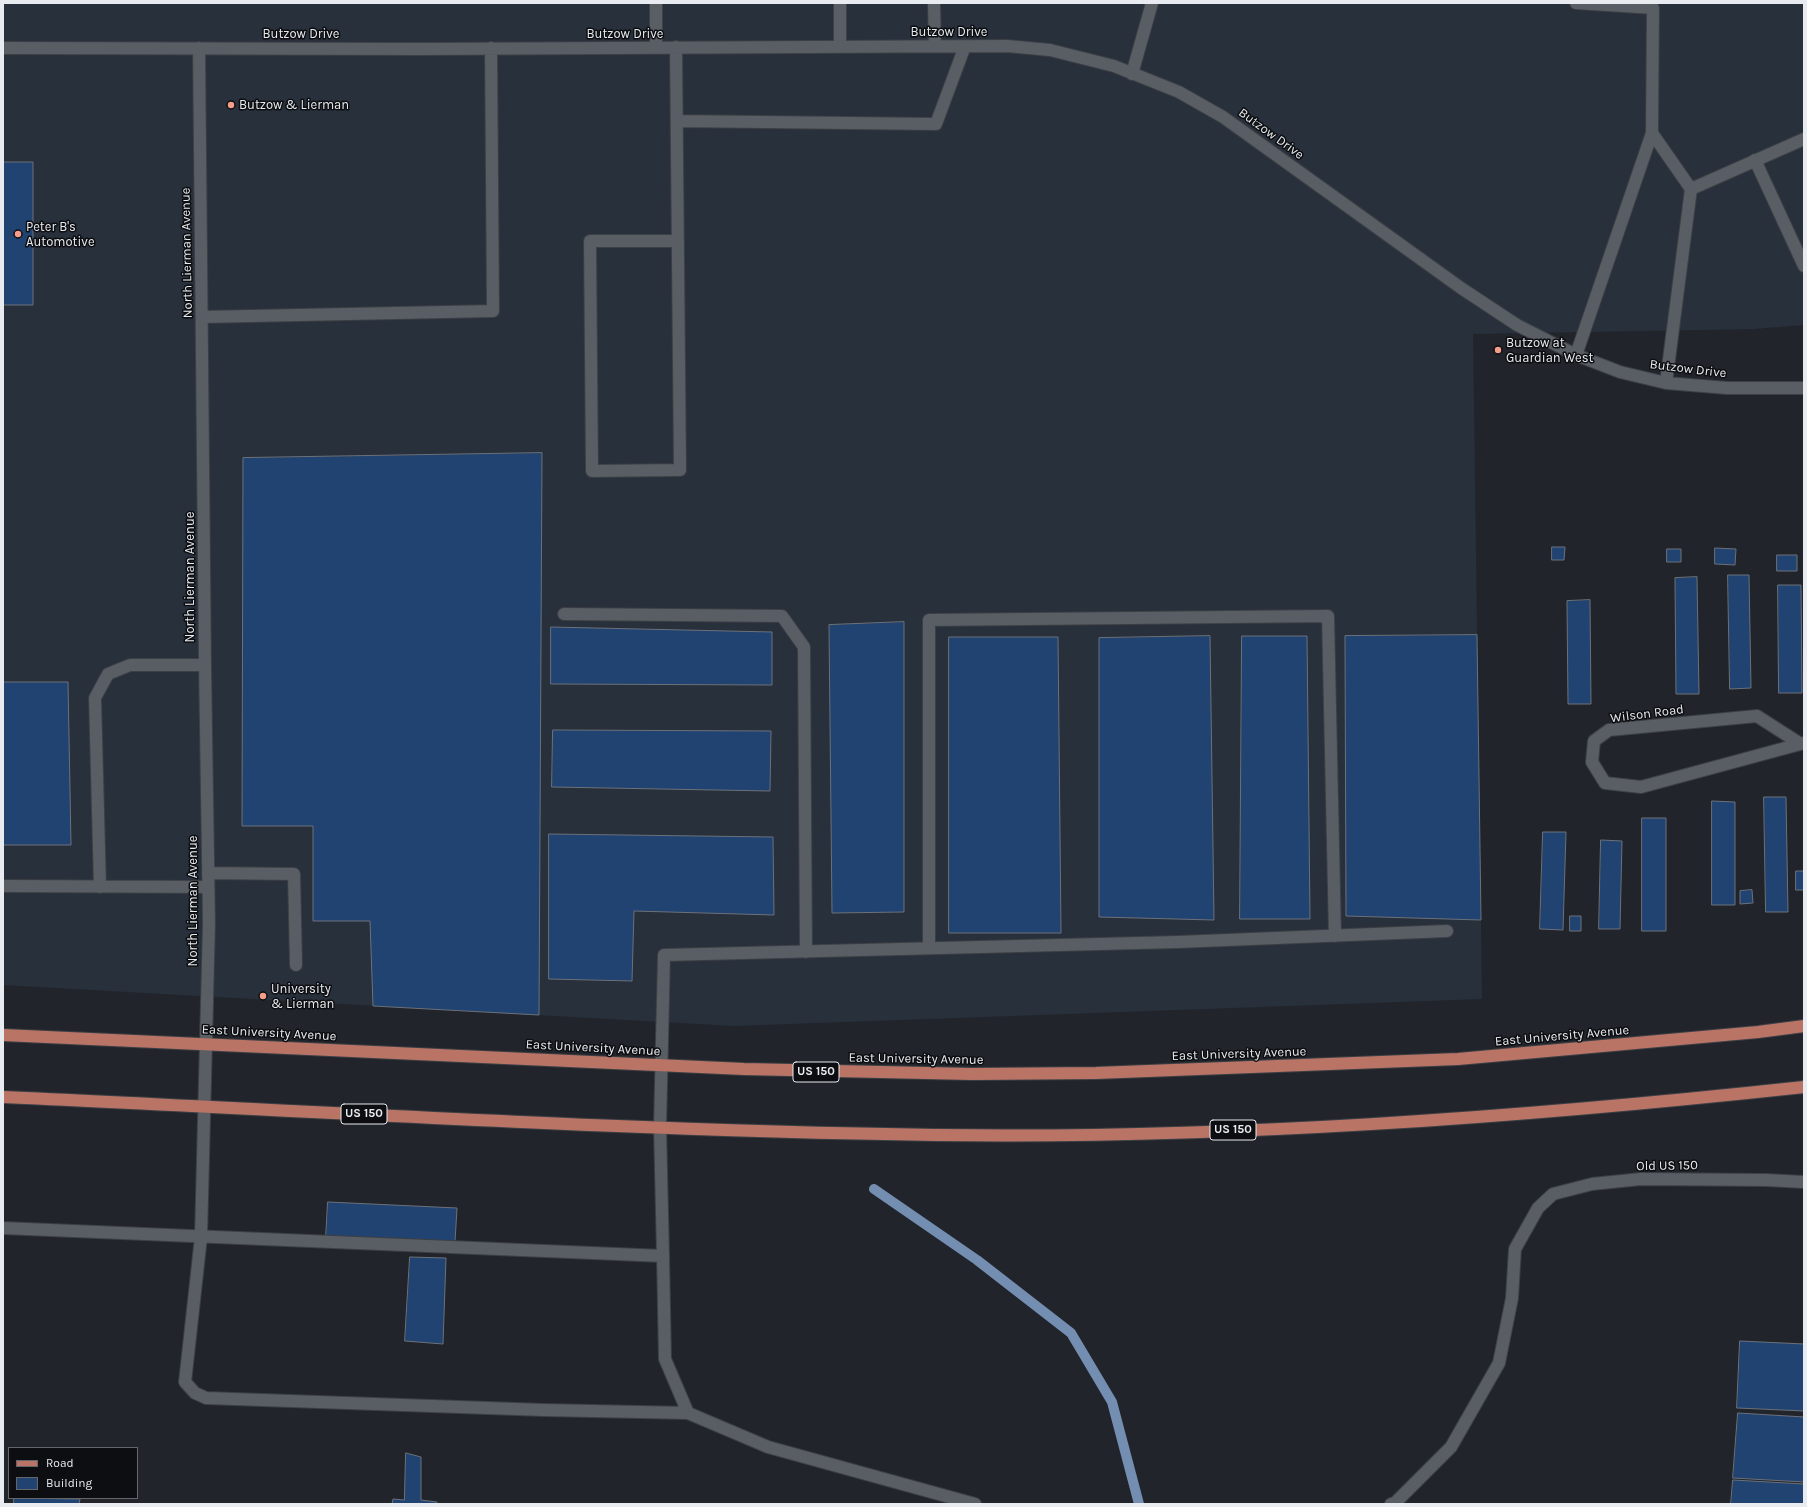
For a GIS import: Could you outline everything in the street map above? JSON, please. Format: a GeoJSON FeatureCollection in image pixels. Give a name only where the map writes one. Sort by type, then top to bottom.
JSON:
{"type":"FeatureCollection","features":[{"type":"Feature","properties":{"kind":"main road","name":"East University Avenue"},"geometry":{"type":"LineString","coordinates":[[3,1035],[661,1066],[937,1074],[1096,1073],[1259,1068],[1458,1059],[1804,1026]]}},
{"type":"Feature","properties":{"kind":"main road","name":"US 150"},"geometry":{"type":"LineString","coordinates":[[3,1097],[788,1133],[938,1135],[1136,1134],[1402,1123],[1649,1104],[1804,1087]]}},
{"type":"Feature","properties":{"kind":"street"},"geometry":{"type":"LineString","coordinates":[[656,3],[656,48]]}},
{"type":"Feature","properties":{"kind":"street"},"geometry":{"type":"LineString","coordinates":[[840,3],[840,47]]}},
{"type":"Feature","properties":{"kind":"street"},"geometry":{"type":"LineString","coordinates":[[934,3],[934,46]]}},
{"type":"Feature","properties":{"kind":"street"},"geometry":{"type":"LineString","coordinates":[[1132,74],[1152,3]]}},
{"type":"Feature","properties":{"kind":"street"},"geometry":{"type":"LineString","coordinates":[[1576,3],[1653,8],[1652,134],[1576,355]]}},
{"type":"Feature","properties":{"kind":"street"},"geometry":{"type":"LineString","coordinates":[[677,121],[936,124],[966,46]]}},
{"type":"Feature","properties":{"kind":"street","name":"Butzow Drive"},"geometry":{"type":"LineString","coordinates":[[3,48],[656,48],[1007,46],[1050,50],[1114,66],[1179,92],[1223,117],[1460,288],[1517,325],[1576,355],[1620,372],[1666,383],[1727,388],[1804,388]]}},
{"type":"Feature","properties":{"kind":"street"},"geometry":{"type":"LineString","coordinates":[[676,47],[677,121],[680,470],[592,471],[590,241],[678,241]]}},
{"type":"Feature","properties":{"kind":"street","name":"North Lierman Avenue"},"geometry":{"type":"LineString","coordinates":[[199,48],[209,923],[201,1237],[185,1382],[195,1393],[206,1398],[544,1410],[688,1413]]}},
{"type":"Feature","properties":{"kind":"street"},"geometry":{"type":"LineString","coordinates":[[202,317],[493,311],[490,48]]}},
{"type":"Feature","properties":{"kind":"street"},"geometry":{"type":"LineString","coordinates":[[1652,134],[1691,188],[1666,383]]}},
{"type":"Feature","properties":{"kind":"street"},"geometry":{"type":"LineString","coordinates":[[1691,188],[1804,139]]}},
{"type":"Feature","properties":{"kind":"street"},"geometry":{"type":"LineString","coordinates":[[1755,160],[1804,266]]}},
{"type":"Feature","properties":{"kind":"street"},"geometry":{"type":"LineString","coordinates":[[564,614],[782,616],[804,647],[806,952]]}},
{"type":"Feature","properties":{"kind":"street"},"geometry":{"type":"LineString","coordinates":[[929,948],[930,620],[1328,616],[1335,936]]}},
{"type":"Feature","properties":{"kind":"street"},"geometry":{"type":"LineString","coordinates":[[100,887],[95,698],[108,674],[130,666],[205,665]]}},
{"type":"Feature","properties":{"kind":"street","name":"Wilson Road"},"geometry":{"type":"LineString","coordinates":[[1757,716],[1802,743],[1641,787],[1605,783],[1592,762],[1594,741],[1610,730],[1757,716]]}},
{"type":"Feature","properties":{"kind":"street"},"geometry":{"type":"LineString","coordinates":[[208,873],[294,874],[296,965]]}},
{"type":"Feature","properties":{"kind":"street"},"geometry":{"type":"LineString","coordinates":[[3,886],[208,887]]}},
{"type":"Feature","properties":{"kind":"street"},"geometry":{"type":"LineString","coordinates":[[975,1504],[768,1446],[688,1413],[665,1359],[660,1127],[664,955],[1447,932]]}},
{"type":"Feature","properties":{"kind":"street","name":"Old US 150"},"geometry":{"type":"LineString","coordinates":[[1391,1504],[1395,1503],[1451,1446],[1499,1363],[1512,1298],[1515,1249],[1538,1208],[1553,1194],[1592,1184],[1641,1179],[1804,1182]]}},
{"type":"Feature","properties":{"kind":"street"},"geometry":{"type":"LineString","coordinates":[[3,1228],[662,1256]]}},
{"type":"Feature","properties":{"kind":"shaded area"},"geometry":{"type":"Polygon","coordinates":[[[3,3],[1804,3],[1804,325],[1754,329],[1473,334],[1482,999],[734,1026],[3,985],[3,3]]]}},
{"type":"Feature","properties":{"kind":"building","name":"Peter B's Automotive"},"geometry":{"type":"Polygon","coordinates":[[[3,162],[33,162],[33,305],[3,305],[3,162]]]}},
{"type":"Feature","properties":{"kind":"building"},"geometry":{"type":"Polygon","coordinates":[[[542,453],[539,1015],[373,1006],[370,921],[313,921],[313,826],[242,826],[243,458],[542,453]]]}},
{"type":"Feature","properties":{"kind":"building"},"geometry":{"type":"Polygon","coordinates":[[[1552,547],[1565,547],[1564,560],[1552,560],[1552,547]]]}},
{"type":"Feature","properties":{"kind":"building"},"geometry":{"type":"Polygon","coordinates":[[[1715,548],[1736,549],[1735,565],[1715,564],[1715,548]]]}},
{"type":"Feature","properties":{"kind":"building"},"geometry":{"type":"Polygon","coordinates":[[[1667,549],[1681,549],[1681,562],[1667,562],[1667,549]]]}},
{"type":"Feature","properties":{"kind":"building"},"geometry":{"type":"Polygon","coordinates":[[[1777,555],[1797,555],[1797,571],[1777,571],[1777,555]]]}},
{"type":"Feature","properties":{"kind":"building"},"geometry":{"type":"Polygon","coordinates":[[[1728,575],[1749,575],[1751,688],[1730,689],[1728,575]]]}},
{"type":"Feature","properties":{"kind":"building"},"geometry":{"type":"Polygon","coordinates":[[[1697,577],[1699,694],[1676,694],[1675,578],[1697,577]]]}},
{"type":"Feature","properties":{"kind":"building"},"geometry":{"type":"Polygon","coordinates":[[[1778,585],[1801,585],[1802,693],[1779,693],[1778,585]]]}},
{"type":"Feature","properties":{"kind":"building"},"geometry":{"type":"Polygon","coordinates":[[[1590,600],[1591,704],[1568,704],[1567,601],[1590,600]]]}},
{"type":"Feature","properties":{"kind":"building"},"geometry":{"type":"Polygon","coordinates":[[[904,622],[904,912],[832,913],[829,625],[904,622]]]}},
{"type":"Feature","properties":{"kind":"building"},"geometry":{"type":"Polygon","coordinates":[[[551,627],[772,632],[772,685],[551,684],[551,627]]]}},
{"type":"Feature","properties":{"kind":"building"},"geometry":{"type":"Polygon","coordinates":[[[1477,635],[1481,920],[1346,916],[1345,636],[1477,635]]]}},
{"type":"Feature","properties":{"kind":"building"},"geometry":{"type":"Polygon","coordinates":[[[1210,636],[1214,920],[1099,917],[1099,638],[1210,636]]]}},
{"type":"Feature","properties":{"kind":"building"},"geometry":{"type":"Polygon","coordinates":[[[1242,636],[1307,636],[1310,919],[1240,919],[1242,636]]]}},
{"type":"Feature","properties":{"kind":"building"},"geometry":{"type":"Polygon","coordinates":[[[949,637],[1058,637],[1061,933],[949,933],[949,637]]]}},
{"type":"Feature","properties":{"kind":"building"},"geometry":{"type":"Polygon","coordinates":[[[3,682],[68,682],[71,845],[3,845],[3,682]]]}},
{"type":"Feature","properties":{"kind":"building"},"geometry":{"type":"Polygon","coordinates":[[[553,730],[771,731],[770,791],[552,787],[553,730]]]}},
{"type":"Feature","properties":{"kind":"building"},"geometry":{"type":"Polygon","coordinates":[[[1764,797],[1786,797],[1788,912],[1766,912],[1764,797]]]}},
{"type":"Feature","properties":{"kind":"building"},"geometry":{"type":"Polygon","coordinates":[[[1712,801],[1735,802],[1735,905],[1712,905],[1712,801]]]}},
{"type":"Feature","properties":{"kind":"building"},"geometry":{"type":"Polygon","coordinates":[[[1642,818],[1666,818],[1666,931],[1642,931],[1642,818]]]}},
{"type":"Feature","properties":{"kind":"building"},"geometry":{"type":"Polygon","coordinates":[[[1543,832],[1566,832],[1563,930],[1540,929],[1543,832]]]}},
{"type":"Feature","properties":{"kind":"building"},"geometry":{"type":"Polygon","coordinates":[[[549,834],[773,837],[774,915],[634,911],[632,981],[549,979],[549,834]]]}},
{"type":"Feature","properties":{"kind":"building"},"geometry":{"type":"Polygon","coordinates":[[[1601,840],[1622,841],[1620,929],[1599,929],[1601,840]]]}},
{"type":"Feature","properties":{"kind":"building"},"geometry":{"type":"Polygon","coordinates":[[[1796,871],[1804,871],[1804,890],[1796,890],[1796,871]]]}},
{"type":"Feature","properties":{"kind":"building"},"geometry":{"type":"Polygon","coordinates":[[[1752,890],[1753,903],[1740,904],[1740,891],[1752,890]]]}},
{"type":"Feature","properties":{"kind":"building"},"geometry":{"type":"Polygon","coordinates":[[[1570,916],[1581,916],[1581,931],[1570,931],[1570,916]]]}},
{"type":"Feature","properties":{"kind":"building"},"geometry":{"type":"Polygon","coordinates":[[[328,1202],[457,1208],[455,1242],[326,1238],[328,1202]]]}},
{"type":"Feature","properties":{"kind":"building"},"geometry":{"type":"Polygon","coordinates":[[[410,1257],[446,1258],[443,1344],[405,1341],[410,1257]]]}},
{"type":"Feature","properties":{"kind":"building"},"geometry":{"type":"Polygon","coordinates":[[[1740,1341],[1804,1344],[1804,1411],[1737,1408],[1740,1341]]]}},
{"type":"Feature","properties":{"kind":"building"},"geometry":{"type":"Polygon","coordinates":[[[1738,1413],[1804,1417],[1804,1482],[1733,1478],[1738,1413]]]}},
{"type":"Feature","properties":{"kind":"building"},"geometry":{"type":"Polygon","coordinates":[[[406,1453],[421,1457],[421,1500],[437,1502],[436,1504],[392,1504],[393,1499],[404,1500],[406,1453]]]}},
{"type":"Feature","properties":{"kind":"building"},"geometry":{"type":"Polygon","coordinates":[[[1733,1480],[1804,1484],[1804,1504],[1731,1504],[1733,1480]]]}},
{"type":"Feature","properties":{"kind":"building"},"geometry":{"type":"Polygon","coordinates":[[[14,1499],[80,1499],[79,1504],[14,1504],[14,1499]]]}},
{"type":"Feature","properties":{"kind":"waterway"},"geometry":{"type":"LineString","coordinates":[[874,1189],[977,1260],[1071,1333],[1112,1402],[1139,1504]]}},
{"type":"Feature","properties":{"kind":"place","name":"Butzow & Lierman"},"geometry":{"type":"Point","coordinates":[231,105]}},
{"type":"Feature","properties":{"kind":"place","name":"Peter B's Automotive"},"geometry":{"type":"Point","coordinates":[18,234]}},
{"type":"Feature","properties":{"kind":"place","name":"Butzow at Guardian West"},"geometry":{"type":"Point","coordinates":[1498,350]}},
{"type":"Feature","properties":{"kind":"place","name":"University & Lierman"},"geometry":{"type":"Point","coordinates":[263,996]}}]}
